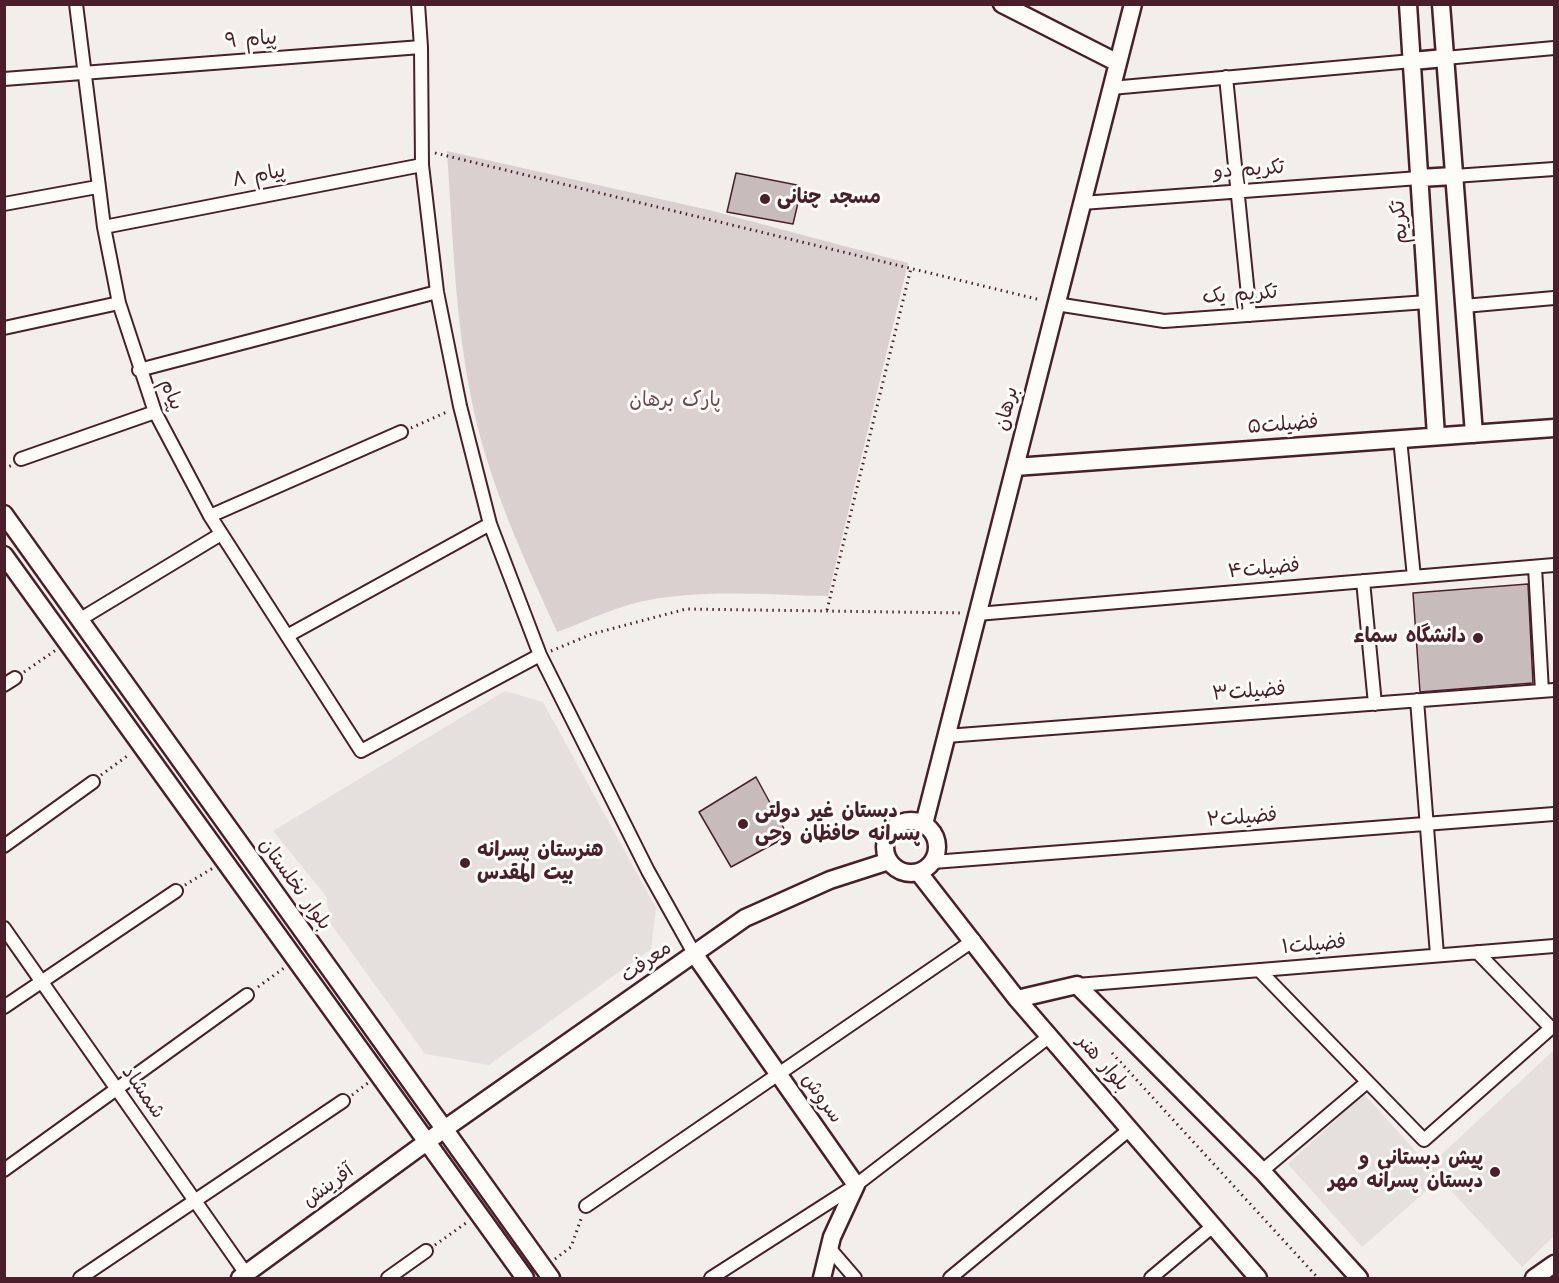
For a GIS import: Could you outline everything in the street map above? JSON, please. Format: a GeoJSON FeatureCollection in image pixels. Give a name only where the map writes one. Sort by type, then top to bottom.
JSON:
{"type":"FeatureCollection","features":[{"type":"Feature","properties":{"kind":"street","name":"پیام"},"geometry":{"type":"LineString","coordinates":[[76,4],[97,187],[104,226],[119,303],[139,370],[155,412],[210,516],[361,751],[540,655]]}},
{"type":"Feature","properties":{"kind":"street"},"geometry":{"type":"LineString","coordinates":[[418,4],[421,47],[422,165],[437,292],[460,406],[490,524],[540,655],[648,871],[695,955]]}},
{"type":"Feature","properties":{"kind":"street"},"geometry":{"type":"LineString","coordinates":[[1002,4],[1118,63]]}},
{"type":"Feature","properties":{"kind":"street","name":"برهان"},"geometry":{"type":"LineString","coordinates":[[924,824],[1132,4]]}},
{"type":"Feature","properties":{"kind":"street","name":"تکریم"},"geometry":{"type":"LineString","coordinates":[[1408,4],[1436,436]]}},
{"type":"Feature","properties":{"kind":"street"},"geometry":{"type":"LineString","coordinates":[[1441,4],[1474,434]]}},
{"type":"Feature","properties":{"kind":"street","name":"پیام ۹"},"geometry":{"type":"LineString","coordinates":[[4,79],[421,47]]}},
{"type":"Feature","properties":{"kind":"street"},"geometry":{"type":"LineString","coordinates":[[1111,88],[1554,48]]}},
{"type":"Feature","properties":{"kind":"street"},"geometry":{"type":"LineString","coordinates":[[1226,77],[1250,315]]}},
{"type":"Feature","properties":{"kind":"street","name":"پیام ۸"},"geometry":{"type":"LineString","coordinates":[[104,226],[422,165]]}},
{"type":"Feature","properties":{"kind":"street"},"geometry":{"type":"LineString","coordinates":[[1419,178],[1554,169]]}},
{"type":"Feature","properties":{"kind":"street","name":"تکریم دو"},"geometry":{"type":"LineString","coordinates":[[1082,202],[1419,178]]}},
{"type":"Feature","properties":{"kind":"street"},"geometry":{"type":"LineString","coordinates":[[4,204],[97,187]]}},
{"type":"Feature","properties":{"kind":"street"},"geometry":{"type":"LineString","coordinates":[[139,370],[437,292]]}},
{"type":"Feature","properties":{"kind":"street"},"geometry":{"type":"LineString","coordinates":[[1464,306],[1554,298]]}},
{"type":"Feature","properties":{"kind":"street","name":"تکریم یک"},"geometry":{"type":"LineString","coordinates":[[1056,304],[1164,321],[1427,302]]}},
{"type":"Feature","properties":{"kind":"street"},"geometry":{"type":"LineString","coordinates":[[4,328],[119,303]]}},
{"type":"Feature","properties":{"kind":"street"},"geometry":{"type":"LineString","coordinates":[[21,459],[155,412]]}},
{"type":"Feature","properties":{"kind":"street","name":"فضیلت۵"},"geometry":{"type":"LineString","coordinates":[[1015,467],[1554,428]]}},
{"type":"Feature","properties":{"kind":"street"},"geometry":{"type":"LineString","coordinates":[[210,516],[401,432]]}},
{"type":"Feature","properties":{"kind":"street"},"geometry":{"type":"LineString","coordinates":[[1400,439],[1414,577]]}},
{"type":"Feature","properties":{"kind":"street","name":"بلوار نخلستان"},"geometry":{"type":"LineString","coordinates":[[4,514],[547,1273]]}},
{"type":"Feature","properties":{"kind":"street"},"geometry":{"type":"LineString","coordinates":[[287,636],[490,524]]}},
{"type":"Feature","properties":{"kind":"street"},"geometry":{"type":"LineString","coordinates":[[79,620],[221,534]]}},
{"type":"Feature","properties":{"kind":"street"},"geometry":{"type":"LineString","coordinates":[[4,555],[10,576],[67,642],[525,1278]]}},
{"type":"Feature","properties":{"kind":"street"},"geometry":{"type":"LineString","coordinates":[[10,576],[36,559]]}},
{"type":"Feature","properties":{"kind":"street","name":"فضیلت۴"},"geometry":{"type":"LineString","coordinates":[[977,614],[1554,565]]}},
{"type":"Feature","properties":{"kind":"street"},"geometry":{"type":"LineString","coordinates":[[1535,567],[1548,691]]}},
{"type":"Feature","properties":{"kind":"street"},"geometry":{"type":"LineString","coordinates":[[1363,581],[1375,704]]}},
{"type":"Feature","properties":{"kind":"street","name":"فضیلت۳"},"geometry":{"type":"LineString","coordinates":[[946,735],[1548,691]]}},
{"type":"Feature","properties":{"kind":"street"},"geometry":{"type":"LineString","coordinates":[[1417,700],[1437,955]]}},
{"type":"Feature","properties":{"kind":"street"},"geometry":{"type":"LineString","coordinates":[[4,846],[93,782]]}},
{"type":"Feature","properties":{"kind":"street","name":"فضیلت۲"},"geometry":{"type":"LineString","coordinates":[[933,862],[1554,814]]}},
{"type":"Feature","properties":{"kind":"street"},"geometry":{"type":"LineString","coordinates":[[907,821],[924,824],[931,830],[938,845],[933,862],[919,873],[905,873],[894,868],[884,845],[891,829],[907,821]]}},
{"type":"Feature","properties":{"kind":"street","name":"معرفت"},"geometry":{"type":"LineString","coordinates":[[443,1130],[745,918],[830,880],[890,861]]}},
{"type":"Feature","properties":{"kind":"street","name":"بلوار هنر"},"geometry":{"type":"LineString","coordinates":[[919,873],[974,940],[1017,999],[1258,1278]]}},
{"type":"Feature","properties":{"kind":"street"},"geometry":{"type":"LineString","coordinates":[[4,1007],[176,891]]}},
{"type":"Feature","properties":{"kind":"street","name":"شمشاد"},"geometry":{"type":"LineString","coordinates":[[4,928],[195,1201],[245,1277]]}},
{"type":"Feature","properties":{"kind":"street"},"geometry":{"type":"LineString","coordinates":[[586,1206],[974,940]]}},
{"type":"Feature","properties":{"kind":"street","name":"فضیلت۱"},"geometry":{"type":"LineString","coordinates":[[1077,985],[1554,946]]}},
{"type":"Feature","properties":{"kind":"street"},"geometry":{"type":"LineString","coordinates":[[1259,970],[1366,1083],[1424,1140],[1551,1028],[1477,952]]}},
{"type":"Feature","properties":{"kind":"street","name":"سروش"},"geometry":{"type":"LineString","coordinates":[[695,955],[856,1185]]}},
{"type":"Feature","properties":{"kind":"street"},"geometry":{"type":"LineString","coordinates":[[1017,999],[1077,985]]}},
{"type":"Feature","properties":{"kind":"street","name":"بلوار هنر"},"geometry":{"type":"LineString","coordinates":[[1077,985],[1263,1172],[1359,1278]]}},
{"type":"Feature","properties":{"kind":"street"},"geometry":{"type":"LineString","coordinates":[[4,1170],[246,995]]}},
{"type":"Feature","properties":{"kind":"street"},"geometry":{"type":"LineString","coordinates":[[711,1278],[856,1185],[1050,1036]]}},
{"type":"Feature","properties":{"kind":"street"},"geometry":{"type":"LineString","coordinates":[[1263,1172],[1366,1083]]}},
{"type":"Feature","properties":{"kind":"street"},"geometry":{"type":"LineString","coordinates":[[80,1278],[343,1101]]}},
{"type":"Feature","properties":{"kind":"street"},"geometry":{"type":"LineString","coordinates":[[951,1278],[1130,1129]]}},
{"type":"Feature","properties":{"kind":"street","name":"آفرینش"},"geometry":{"type":"LineString","coordinates":[[245,1277],[443,1130]]}},
{"type":"Feature","properties":{"kind":"street"},"geometry":{"type":"LineString","coordinates":[[822,1278],[832,1237],[856,1185]]}},
{"type":"Feature","properties":{"kind":"street"},"geometry":{"type":"LineString","coordinates":[[1151,1278],[1213,1226]]}},
{"type":"Feature","properties":{"kind":"street"},"geometry":{"type":"LineString","coordinates":[[830,1249],[855,1278]]}},
{"type":"Feature","properties":{"kind":"street"},"geometry":{"type":"LineString","coordinates":[[388,1278],[426,1251]]}},
{"type":"Feature","properties":{"kind":"street"},"geometry":{"type":"LineString","coordinates":[[1534,1278],[1554,1264]]}},
{"type":"Feature","properties":{"kind":"path"},"geometry":{"type":"LineString","coordinates":[[422,150],[1056,304]]}},
{"type":"Feature","properties":{"kind":"path"},"geometry":{"type":"LineString","coordinates":[[827,611],[911,268]]}},
{"type":"Feature","properties":{"kind":"path"},"geometry":{"type":"LineString","coordinates":[[401,432],[460,406]]}},
{"type":"Feature","properties":{"kind":"path"},"geometry":{"type":"LineString","coordinates":[[540,655],[592,634],[686,609],[977,614]]}},
{"type":"Feature","properties":{"kind":"path"},"geometry":{"type":"LineString","coordinates":[[10,681],[67,642]]}},
{"type":"Feature","properties":{"kind":"path"},"geometry":{"type":"LineString","coordinates":[[93,782],[142,746]]}},
{"type":"Feature","properties":{"kind":"path"},"geometry":{"type":"LineString","coordinates":[[176,891],[224,860]]}},
{"type":"Feature","properties":{"kind":"path"},"geometry":{"type":"LineString","coordinates":[[246,995],[296,960]]}},
{"type":"Feature","properties":{"kind":"path"},"geometry":{"type":"LineString","coordinates":[[1112,1053],[1318,1278]]}},
{"type":"Feature","properties":{"kind":"path"},"geometry":{"type":"LineString","coordinates":[[343,1101],[379,1076]]}},
{"type":"Feature","properties":{"kind":"path"},"geometry":{"type":"LineString","coordinates":[[547,1273],[571,1247],[586,1206]]}},
{"type":"Feature","properties":{"kind":"path"},"geometry":{"type":"LineString","coordinates":[[426,1251],[478,1214]]}},
{"type":"Feature","properties":{"kind":"shaded area","name":"هنرستان پسرانه بیت المقدس"},"geometry":{"type":"Polygon","coordinates":[[[505,691],[543,702],[656,908],[651,949],[489,1065],[425,1054],[331,924],[326,896],[273,831],[505,691]]]}},
{"type":"Feature","properties":{"kind":"shaded area"},"geometry":{"type":"Polygon","coordinates":[[[1554,1050],[1554,1236],[1522,1267],[1440,1179],[1362,1247],[1288,1164],[1364,1094],[1429,1166],[1554,1050]]]}},
{"type":"Feature","properties":{"kind":"green space","name":"پارک برهان"},"geometry":{"type":"Polygon","coordinates":[[[447,151],[709,210],[908,263],[828,596],[706,594],[658,598],[625,606],[557,632],[503,506],[477,425],[469,387],[458,308],[447,151]]]}},
{"type":"Feature","properties":{"kind":"building","name":"مسجد چنانی"},"geometry":{"type":"Polygon","coordinates":[[[736,173],[802,186],[793,224],[727,212],[736,173]]]}},
{"type":"Feature","properties":{"kind":"building","name":"دانشگاه سماء"},"geometry":{"type":"Polygon","coordinates":[[[1528,584],[1533,683],[1420,692],[1413,593],[1528,584]]]}},
{"type":"Feature","properties":{"kind":"building","name":"دبستان غیر دولتی پسرانه حافظان وحی"},"geometry":{"type":"Polygon","coordinates":[[[756,777],[788,836],[731,867],[699,812],[756,777]]]}},
{"type":"Feature","properties":{"kind":"place","name":"مسجد چنانی"},"geometry":{"type":"Point","coordinates":[765,199]}},
{"type":"Feature","properties":{"kind":"place","name":"دانشگاه سماء"},"geometry":{"type":"Point","coordinates":[1478,638]}},
{"type":"Feature","properties":{"kind":"place","name":"دبستان غیر دولتی پسرانه حافظان وحی"},"geometry":{"type":"Point","coordinates":[743,824]}},
{"type":"Feature","properties":{"kind":"place","name":"هنرستان پسرانه بیت المقدس"},"geometry":{"type":"Point","coordinates":[465,863]}},
{"type":"Feature","properties":{"kind":"place","name":"پیش دبستانی و دبستان پسرانه مهر"},"geometry":{"type":"Point","coordinates":[1495,1172]}}]}
